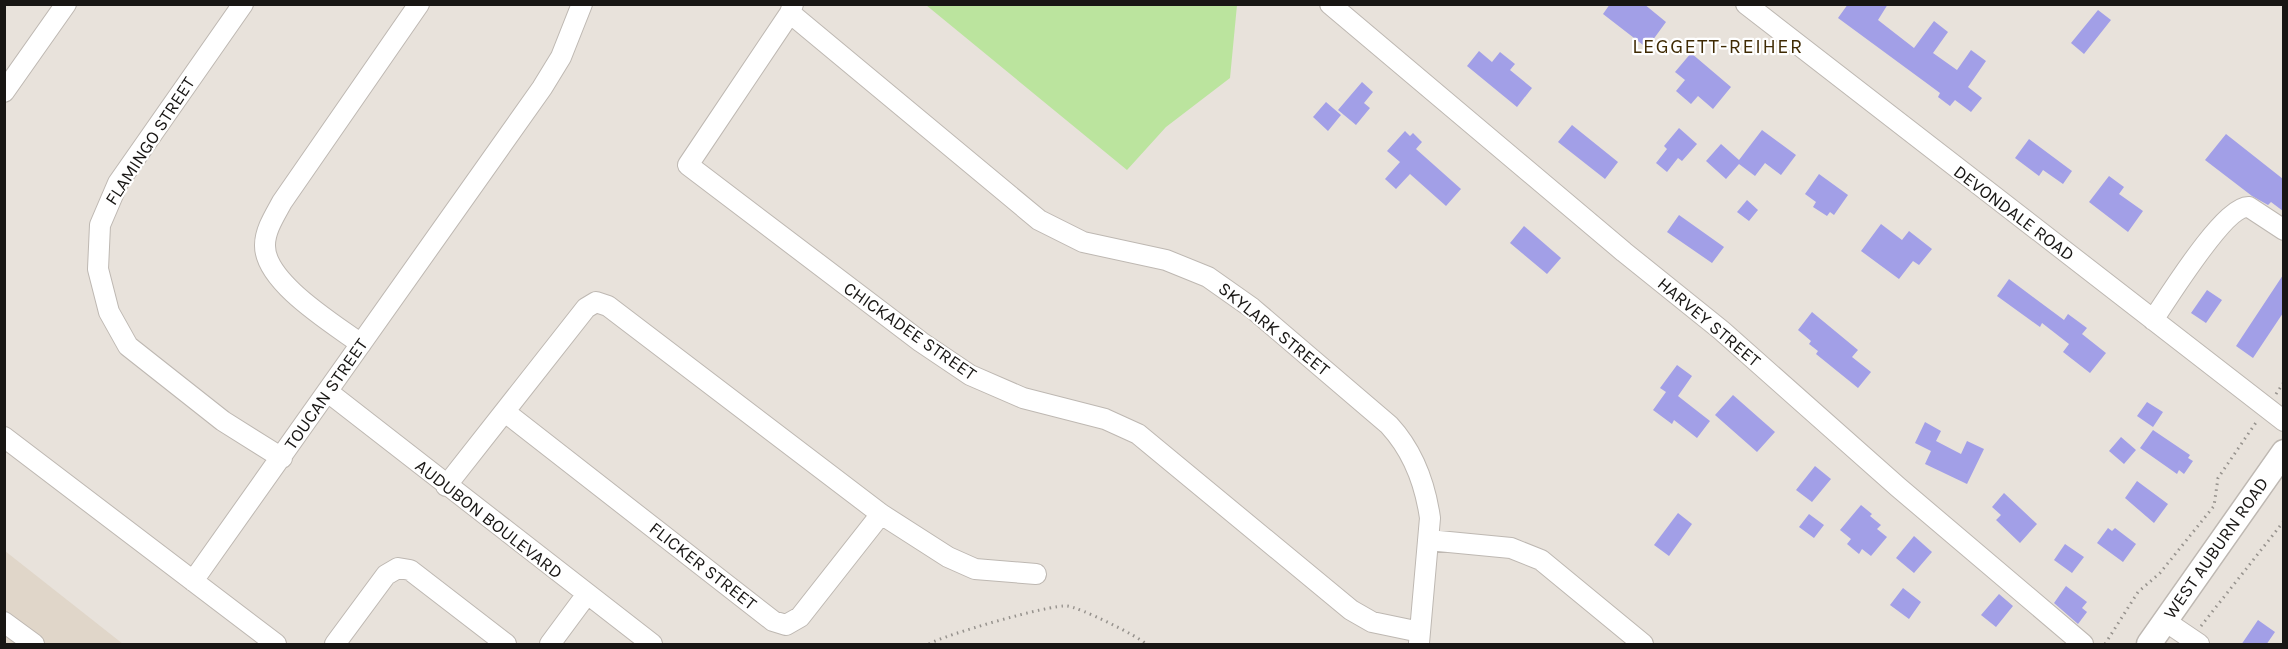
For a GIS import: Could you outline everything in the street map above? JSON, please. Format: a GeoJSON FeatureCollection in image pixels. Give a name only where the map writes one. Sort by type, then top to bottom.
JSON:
{"type":"FeatureCollection","features":[{"type":"Feature","properties":{"kind":"main road","name":"WEST AUBURN ROAD"},"geometry":{"type":"LineString","coordinates":[[2149,645],[2283,452]]}},
{"type":"Feature","properties":{"kind":"street"},"geometry":{"type":"LineString","coordinates":[[4,92],[66,4]]}},
{"type":"Feature","properties":{"kind":"street","name":"FLAMINGO STREET"},"geometry":{"type":"LineString","coordinates":[[243,4],[118,183],[100,225],[98,269],[109,312],[128,346],[223,421],[282,459]]}},
{"type":"Feature","properties":{"kind":"street"},"geometry":{"type":"LineString","coordinates":[[361,344],[285,284],[267,258],[265,246],[274,217],[287,194],[419,4]]}},
{"type":"Feature","properties":{"kind":"street","name":"TOUCAN STREET"},"geometry":{"type":"LineString","coordinates":[[193,581],[282,459],[542,88],[561,57],[582,4]]}},
{"type":"Feature","properties":{"kind":"street","name":"HARVEY STREET"},"geometry":{"type":"LineString","coordinates":[[1330,4],[1615,245],[1721,330],[1898,487],[2083,645]]}},
{"type":"Feature","properties":{"kind":"street","name":"DEVONDALE ROAD"},"geometry":{"type":"LineString","coordinates":[[1746,4],[2283,421]]}},
{"type":"Feature","properties":{"kind":"street","name":"SKYLARK STREET"},"geometry":{"type":"LineString","coordinates":[[791,9],[1045,224],[1083,242],[1141,253],[1194,270],[1229,291],[1260,315],[1400,436],[1425,489],[1430,518],[1419,638]]}},
{"type":"Feature","properties":{"kind":"street","name":"CHICKADEE STREET"},"geometry":{"type":"LineString","coordinates":[[791,9],[688,165],[948,362],[998,390],[1105,418],[1138,434],[1351,610],[1372,622],[1419,638]]}},
{"type":"Feature","properties":{"kind":"street"},"geometry":{"type":"LineString","coordinates":[[2153,320],[2213,236],[2235,211],[2242,207],[2249,207],[2283,230]]}},
{"type":"Feature","properties":{"kind":"street"},"geometry":{"type":"LineString","coordinates":[[446,486],[586,308],[596,302],[608,306],[881,513],[964,565],[975,569],[1036,574]]}},
{"type":"Feature","properties":{"kind":"street","name":"AUDUBON BOULEVARD"},"geometry":{"type":"LineString","coordinates":[[328,392],[652,645]]}},
{"type":"Feature","properties":{"kind":"street","name":"FLICKER STREET"},"geometry":{"type":"LineString","coordinates":[[505,412],[773,621],[786,625],[800,617],[881,513]]}},
{"type":"Feature","properties":{"kind":"street"},"geometry":{"type":"LineString","coordinates":[[4,437],[276,645]]}},
{"type":"Feature","properties":{"kind":"street"},"geometry":{"type":"LineString","coordinates":[[1428,540],[1511,548],[1541,560],[1643,645]]}},
{"type":"Feature","properties":{"kind":"street"},"geometry":{"type":"LineString","coordinates":[[335,645],[386,575],[398,568],[410,570],[506,645]]}},
{"type":"Feature","properties":{"kind":"street"},"geometry":{"type":"LineString","coordinates":[[550,645],[587,594]]}},
{"type":"Feature","properties":{"kind":"street"},"geometry":{"type":"LineString","coordinates":[[2165,621],[2195,642]]}},
{"type":"Feature","properties":{"kind":"street"},"geometry":{"type":"LineString","coordinates":[[4,622],[34,645]]}},
{"type":"Feature","properties":{"kind":"path"},"geometry":{"type":"LineString","coordinates":[[2105,645],[2138,592],[2160,573],[2214,506],[2218,478],[2283,382]]}},
{"type":"Feature","properties":{"kind":"path"},"geometry":{"type":"LineString","coordinates":[[2195,642],[2283,521]]}},
{"type":"Feature","properties":{"kind":"path"},"geometry":{"type":"LineString","coordinates":[[929,645],[970,629],[1067,606],[1110,624],[1146,645]]}},
{"type":"Feature","properties":{"kind":"shaded area"},"geometry":{"type":"Polygon","coordinates":[[[5,551],[123,644],[5,644],[5,551]]]}},
{"type":"Feature","properties":{"kind":"green space"},"geometry":{"type":"Polygon","coordinates":[[[926,5],[1237,5],[1230,78],[1166,127],[1127,170],[926,5]]]}},
{"type":"Feature","properties":{"kind":"building"},"geometry":{"type":"Polygon","coordinates":[[[1610,4],[1644,4],[1666,22],[1647,48],[1603,14],[1610,4]]]}},
{"type":"Feature","properties":{"kind":"building"},"geometry":{"type":"Polygon","coordinates":[[[1848,4],[1888,4],[1878,20],[1914,48],[1934,21],[1948,32],[1933,53],[1957,70],[1971,50],[1986,61],[1968,87],[1982,98],[1971,112],[1955,100],[1950,106],[1938,97],[1940,93],[1838,18],[1848,4]]]}},
{"type":"Feature","properties":{"kind":"building"},"geometry":{"type":"Polygon","coordinates":[[[2098,10],[2111,20],[2084,54],[2071,43],[2098,10]]]}},
{"type":"Feature","properties":{"kind":"building"},"geometry":{"type":"Polygon","coordinates":[[[1479,51],[1492,62],[1500,52],[1515,64],[1510,70],[1532,88],[1517,107],[1467,66],[1479,51]]]}},
{"type":"Feature","properties":{"kind":"building"},"geometry":{"type":"Polygon","coordinates":[[[1691,53],[1731,87],[1713,109],[1698,96],[1691,104],[1676,91],[1685,80],[1675,72],[1691,53]]]}},
{"type":"Feature","properties":{"kind":"building"},"geometry":{"type":"Polygon","coordinates":[[[1362,82],[1373,92],[1364,103],[1370,108],[1356,125],[1338,110],[1362,82]]]}},
{"type":"Feature","properties":{"kind":"building"},"geometry":{"type":"Polygon","coordinates":[[[1326,102],[1341,115],[1328,131],[1313,117],[1326,102]]]}},
{"type":"Feature","properties":{"kind":"building"},"geometry":{"type":"Polygon","coordinates":[[[1572,125],[1618,162],[1605,179],[1558,142],[1572,125]]]}},
{"type":"Feature","properties":{"kind":"building"},"geometry":{"type":"Polygon","coordinates":[[[1679,128],[1697,144],[1682,161],[1678,158],[1667,172],[1656,163],[1667,149],[1664,146],[1679,128]]]}},
{"type":"Feature","properties":{"kind":"building"},"geometry":{"type":"Polygon","coordinates":[[[1762,130],[1796,155],[1781,175],[1765,163],[1755,176],[1739,164],[1726,179],[1706,161],[1721,144],[1739,160],[1762,130]]]}},
{"type":"Feature","properties":{"kind":"building"},"geometry":{"type":"Polygon","coordinates":[[[1405,131],[1410,136],[1413,133],[1422,142],[1416,149],[1461,189],[1446,206],[1410,174],[1396,189],[1385,179],[1400,162],[1387,151],[1405,131]]]}},
{"type":"Feature","properties":{"kind":"building"},"geometry":{"type":"Polygon","coordinates":[[[2226,134],[2283,179],[2283,211],[2271,202],[2268,205],[2252,196],[2205,160],[2226,134]]]}},
{"type":"Feature","properties":{"kind":"building"},"geometry":{"type":"Polygon","coordinates":[[[2029,139],[2072,171],[2063,184],[2043,170],[2039,176],[2015,158],[2029,139]]]}},
{"type":"Feature","properties":{"kind":"building"},"geometry":{"type":"Polygon","coordinates":[[[1819,174],[1848,195],[1834,215],[1830,212],[1827,216],[1813,207],[1816,202],[1805,194],[1819,174]]]}},
{"type":"Feature","properties":{"kind":"building"},"geometry":{"type":"Polygon","coordinates":[[[2109,176],[2124,187],[2119,194],[2143,211],[2128,232],[2089,202],[2109,176]]]}},
{"type":"Feature","properties":{"kind":"building"},"geometry":{"type":"Polygon","coordinates":[[[1747,200],[1758,210],[1749,221],[1737,212],[1747,200]]]}},
{"type":"Feature","properties":{"kind":"building"},"geometry":{"type":"Polygon","coordinates":[[[1679,215],[1724,247],[1712,263],[1667,232],[1679,215]]]}},
{"type":"Feature","properties":{"kind":"building"},"geometry":{"type":"Polygon","coordinates":[[[1881,224],[1902,240],[1909,231],[1932,249],[1919,265],[1913,261],[1899,279],[1861,251],[1881,224]]]}},
{"type":"Feature","properties":{"kind":"building"},"geometry":{"type":"Polygon","coordinates":[[[1524,226],[1561,258],[1547,274],[1510,243],[1524,226]]]}},
{"type":"Feature","properties":{"kind":"building"},"geometry":{"type":"Polygon","coordinates":[[[2283,275],[2283,313],[2253,358],[2236,346],[2283,275]]]}},
{"type":"Feature","properties":{"kind":"building"},"geometry":{"type":"Polygon","coordinates":[[[2009,279],[2064,320],[2068,314],[2087,328],[2082,334],[2106,353],[2090,373],[2063,352],[2069,344],[2042,323],[2040,327],[1997,296],[2009,279]]]}},
{"type":"Feature","properties":{"kind":"building"},"geometry":{"type":"Polygon","coordinates":[[[2207,290],[2222,300],[2206,323],[2191,313],[2207,290]]]}},
{"type":"Feature","properties":{"kind":"building"},"geometry":{"type":"Polygon","coordinates":[[[1812,312],[1858,350],[1852,357],[1871,372],[1858,388],[1816,354],[1818,351],[1809,344],[1811,341],[1798,330],[1812,312]]]}},
{"type":"Feature","properties":{"kind":"building"},"geometry":{"type":"Polygon","coordinates":[[[1677,365],[1692,376],[1678,396],[1710,421],[1697,438],[1674,420],[1672,424],[1653,410],[1666,392],[1660,388],[1677,365]]]}},
{"type":"Feature","properties":{"kind":"building"},"geometry":{"type":"Polygon","coordinates":[[[1733,395],[1775,432],[1757,452],[1715,415],[1733,395]]]}},
{"type":"Feature","properties":{"kind":"building"},"geometry":{"type":"Polygon","coordinates":[[[2147,402],[2163,412],[2153,427],[2137,416],[2147,402]]]}},
{"type":"Feature","properties":{"kind":"building"},"geometry":{"type":"Polygon","coordinates":[[[1925,422],[1941,431],[1936,441],[1961,454],[1967,441],[1984,449],[1967,484],[1925,464],[1931,451],[1915,443],[1925,422]]]}},
{"type":"Feature","properties":{"kind":"building"},"geometry":{"type":"Polygon","coordinates":[[[2153,430],[2190,455],[2188,458],[2193,461],[2184,474],[2179,470],[2177,474],[2140,448],[2153,430]]]}},
{"type":"Feature","properties":{"kind":"building"},"geometry":{"type":"Polygon","coordinates":[[[2121,437],[2136,450],[2124,464],[2109,451],[2121,437]]]}},
{"type":"Feature","properties":{"kind":"building"},"geometry":{"type":"Polygon","coordinates":[[[1815,466],[1831,479],[1812,502],[1796,490],[1815,466]]]}},
{"type":"Feature","properties":{"kind":"building"},"geometry":{"type":"Polygon","coordinates":[[[2137,481],[2168,504],[2154,523],[2125,498],[2137,481]]]}},
{"type":"Feature","properties":{"kind":"building"},"geometry":{"type":"Polygon","coordinates":[[[2004,493],[2037,524],[2020,543],[1996,520],[2001,515],[1992,507],[2004,493]]]}},
{"type":"Feature","properties":{"kind":"building"},"geometry":{"type":"Polygon","coordinates":[[[1861,505],[1881,525],[1877,529],[1887,537],[1871,556],[1862,549],[1859,554],[1847,544],[1851,539],[1840,530],[1861,505]]]}},
{"type":"Feature","properties":{"kind":"building"},"geometry":{"type":"Polygon","coordinates":[[[1678,513],[1692,524],[1669,556],[1654,545],[1678,513]]]}},
{"type":"Feature","properties":{"kind":"building"},"geometry":{"type":"Polygon","coordinates":[[[1809,514],[1824,525],[1814,538],[1799,527],[1809,514]]]}},
{"type":"Feature","properties":{"kind":"building"},"geometry":{"type":"Polygon","coordinates":[[[2108,528],[2112,531],[2115,528],[2136,544],[2123,562],[2097,543],[2108,528]]]}},
{"type":"Feature","properties":{"kind":"building"},"geometry":{"type":"Polygon","coordinates":[[[1914,536],[1932,552],[1914,573],[1896,558],[1914,536]]]}},
{"type":"Feature","properties":{"kind":"building"},"geometry":{"type":"Polygon","coordinates":[[[2065,544],[2084,557],[2072,573],[2054,560],[2065,544]]]}},
{"type":"Feature","properties":{"kind":"building"},"geometry":{"type":"Polygon","coordinates":[[[2066,586],[2087,602],[2082,608],[2087,612],[2078,624],[2054,603],[2066,586]]]}},
{"type":"Feature","properties":{"kind":"building"},"geometry":{"type":"Polygon","coordinates":[[[1903,588],[1921,602],[1909,619],[1890,605],[1903,588]]]}},
{"type":"Feature","properties":{"kind":"building"},"geometry":{"type":"Polygon","coordinates":[[[1999,594],[2013,606],[1996,627],[1981,615],[1999,594]]]}},
{"type":"Feature","properties":{"kind":"building"},"geometry":{"type":"Polygon","coordinates":[[[2258,620],[2275,632],[2266,645],[2241,645],[2258,620]]]}},
{"type":"Feature","properties":{"kind":"district","name":"LEGGETT-REIHER"},"geometry":{"type":"Point","coordinates":[1718,46]}}]}
